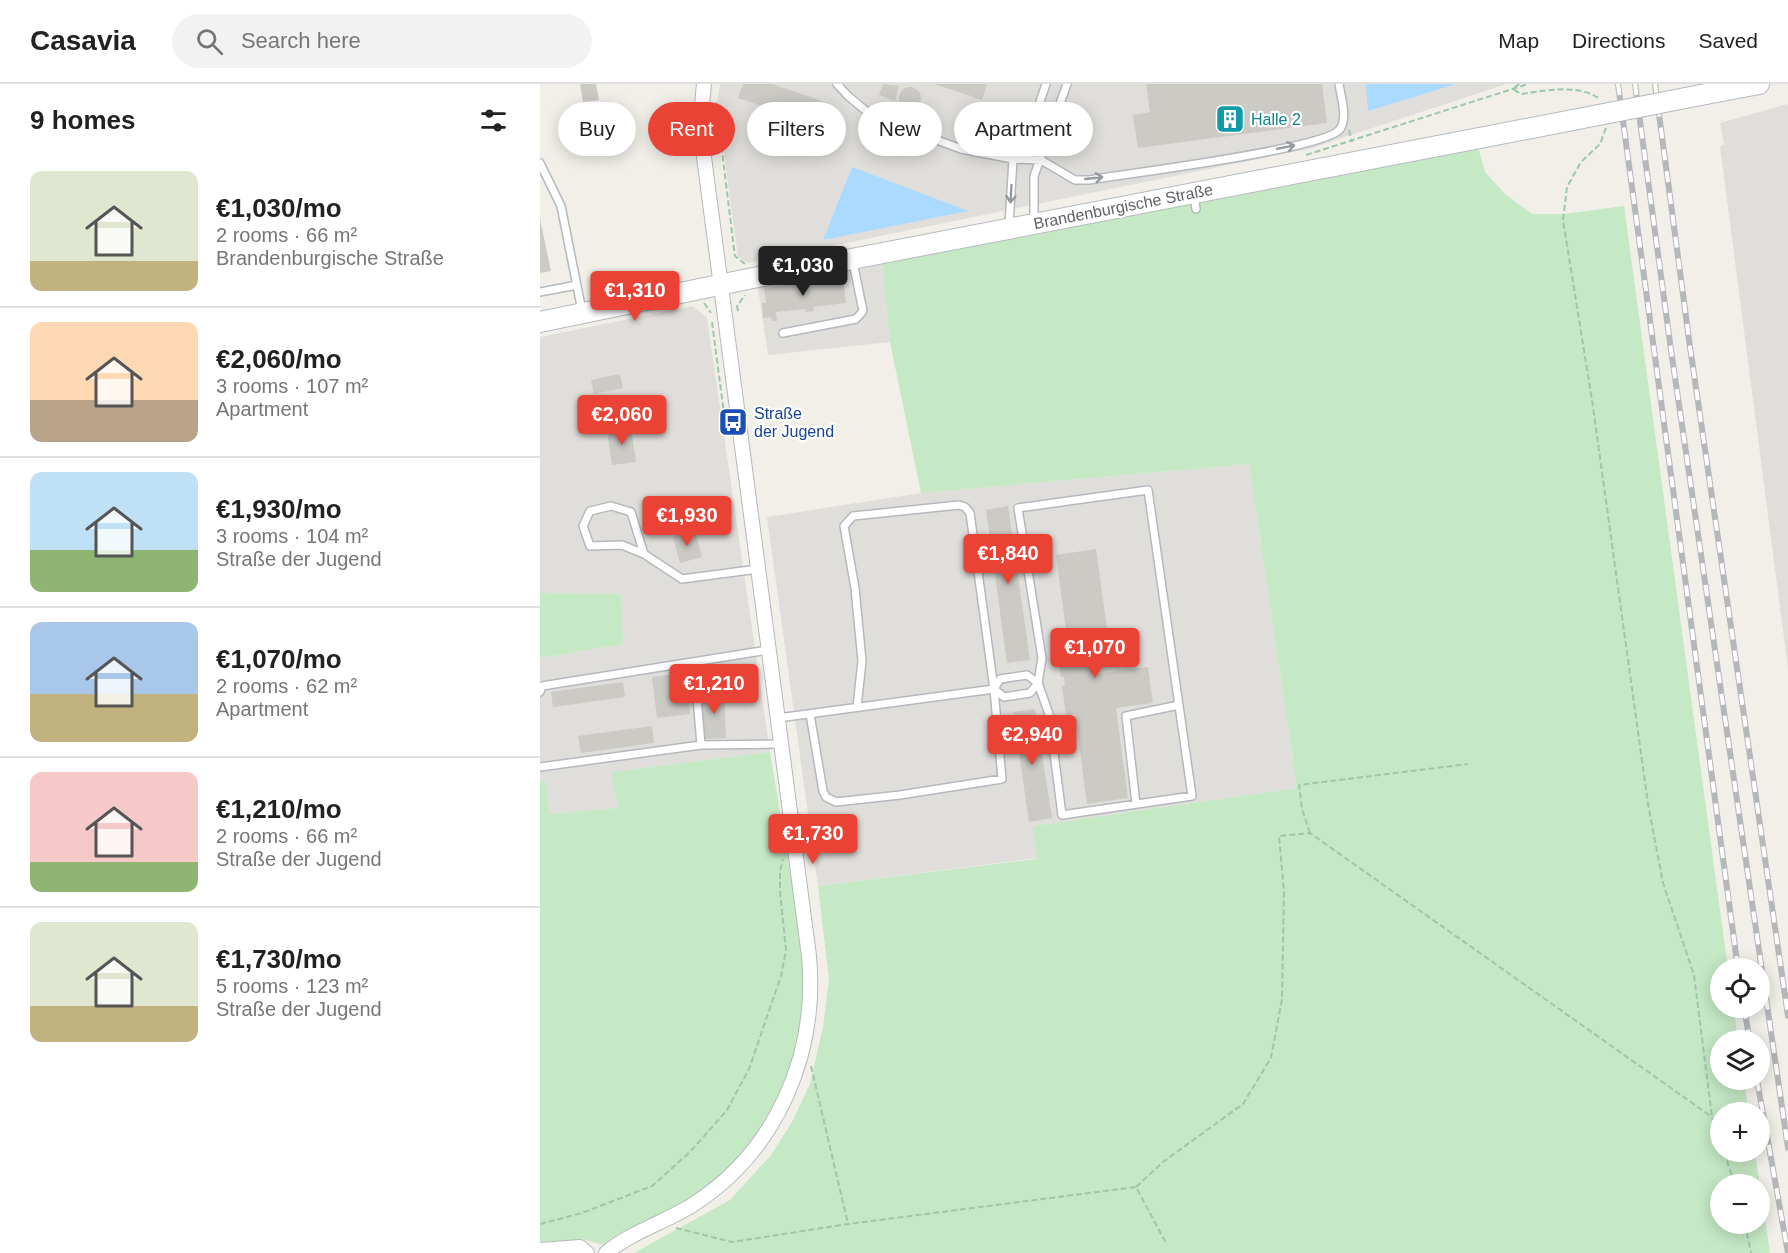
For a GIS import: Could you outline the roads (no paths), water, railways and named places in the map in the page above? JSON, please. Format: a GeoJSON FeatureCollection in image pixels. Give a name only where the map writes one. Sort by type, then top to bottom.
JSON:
{"type":"FeatureCollection","features":[{"type":"Feature","properties":{"kind":"street"},"geometry":{"type":"LineString","coordinates":[[606,1253],[693,1205],[733,1172],[757,1146],[772,1123],[795,1077],[808,1029],[811,977],[701,129],[704,84]]}},
{"type":"Feature","properties":{"kind":"street","name":"Brandenburgische Straße"},"geometry":{"type":"LineString","coordinates":[[540,322],[722,284],[1034,224],[1195,201],[1573,120],[1759,84]]}},
{"type":"Feature","properties":{"kind":"street"},"geometry":{"type":"LineString","coordinates":[[540,1250],[580,1247],[587,1253]]}},
{"type":"Feature","properties":{"kind":"lane"},"geometry":{"type":"LineString","coordinates":[[837,84],[871,115],[960,149],[1013,159],[1041,160],[1075,180],[1089,180],[1234,157],[1321,140],[1339,131],[1344,120],[1339,84]]}},
{"type":"Feature","properties":{"kind":"lane"},"geometry":{"type":"LineString","coordinates":[[1041,160],[1033,122],[1046,84]]}},
{"type":"Feature","properties":{"kind":"lane"},"geometry":{"type":"LineString","coordinates":[[1034,224],[1034,176],[1067,84]]}},
{"type":"Feature","properties":{"kind":"lane"},"geometry":{"type":"LineString","coordinates":[[1009,229],[1013,159]]}},
{"type":"Feature","properties":{"kind":"lane"},"geometry":{"type":"LineString","coordinates":[[540,163],[561,206],[583,314]]}},
{"type":"Feature","properties":{"kind":"lane"},"geometry":{"type":"LineString","coordinates":[[783,333],[856,320],[863,311],[853,259]]}},
{"type":"Feature","properties":{"kind":"lane"},"geometry":{"type":"LineString","coordinates":[[540,292],[577,285]]}},
{"type":"Feature","properties":{"kind":"lane"},"geometry":{"type":"LineString","coordinates":[[1148,490],[1179,705],[1191,796],[1062,815],[1049,714],[1038,683],[1042,658],[1018,508],[1148,490]]}},
{"type":"Feature","properties":{"kind":"lane"},"geometry":{"type":"LineString","coordinates":[[810,714],[821,783],[826,796],[836,802],[900,795],[1002,779],[994,689],[970,513],[965,507],[958,505],[853,516],[844,526],[855,588],[862,661],[857,707]]}},
{"type":"Feature","properties":{"kind":"lane"},"geometry":{"type":"LineString","coordinates":[[644,554],[631,512],[611,506],[590,511],[583,526],[590,546],[622,544],[644,554],[682,579],[758,569]]}},
{"type":"Feature","properties":{"kind":"lane"},"geometry":{"type":"LineString","coordinates":[[540,692],[542,687],[768,650]]}},
{"type":"Feature","properties":{"kind":"lane"},"geometry":{"type":"LineString","coordinates":[[694,662],[701,745]]}},
{"type":"Feature","properties":{"kind":"lane"},"geometry":{"type":"LineString","coordinates":[[994,689],[1000,680],[1027,675],[1038,683]]}},
{"type":"Feature","properties":{"kind":"lane"},"geometry":{"type":"LineString","coordinates":[[778,718],[994,689],[1004,697],[1030,693],[1038,683]]}},
{"type":"Feature","properties":{"kind":"lane"},"geometry":{"type":"LineString","coordinates":[[1136,804],[1126,716],[1179,705]]}},
{"type":"Feature","properties":{"kind":"lane"},"geometry":{"type":"LineString","coordinates":[[540,767],[701,745],[782,744]]}},
{"type":"Feature","properties":{"kind":"water"},"geometry":{"type":"Polygon","coordinates":[[[1366,84],[1456,84],[1368,111],[1366,84]]]}},
{"type":"Feature","properties":{"kind":"water"},"geometry":{"type":"Polygon","coordinates":[[[852,167],[968,211],[823,240],[852,167]]]}},
{"type":"Feature","properties":{"kind":"railway"},"geometry":{"type":"LineString","coordinates":[[1618,84],[1737,958]]}},
{"type":"Feature","properties":{"kind":"railway"},"geometry":{"type":"LineString","coordinates":[[1635,84],[1671,350],[1788,1148]]}},
{"type":"Feature","properties":{"kind":"railway"},"geometry":{"type":"LineString","coordinates":[[1655,84],[1690,347],[1788,1016]]}},
{"type":"Feature","properties":{"kind":"railway"},"geometry":{"type":"LineString","coordinates":[[1746,1018],[1748,1030]]}},
{"type":"Feature","properties":{"kind":"railway"},"geometry":{"type":"LineString","coordinates":[[1759,1090],[1788,1253]]}},
{"type":"Feature","properties":{"kind":"place","name":"Halle 2"},"geometry":{"type":"Point","coordinates":[1230,119]}},
{"type":"Feature","properties":{"kind":"place","name":"Straße der Jugend"},"geometry":{"type":"Point","coordinates":[733,422]}}]}
